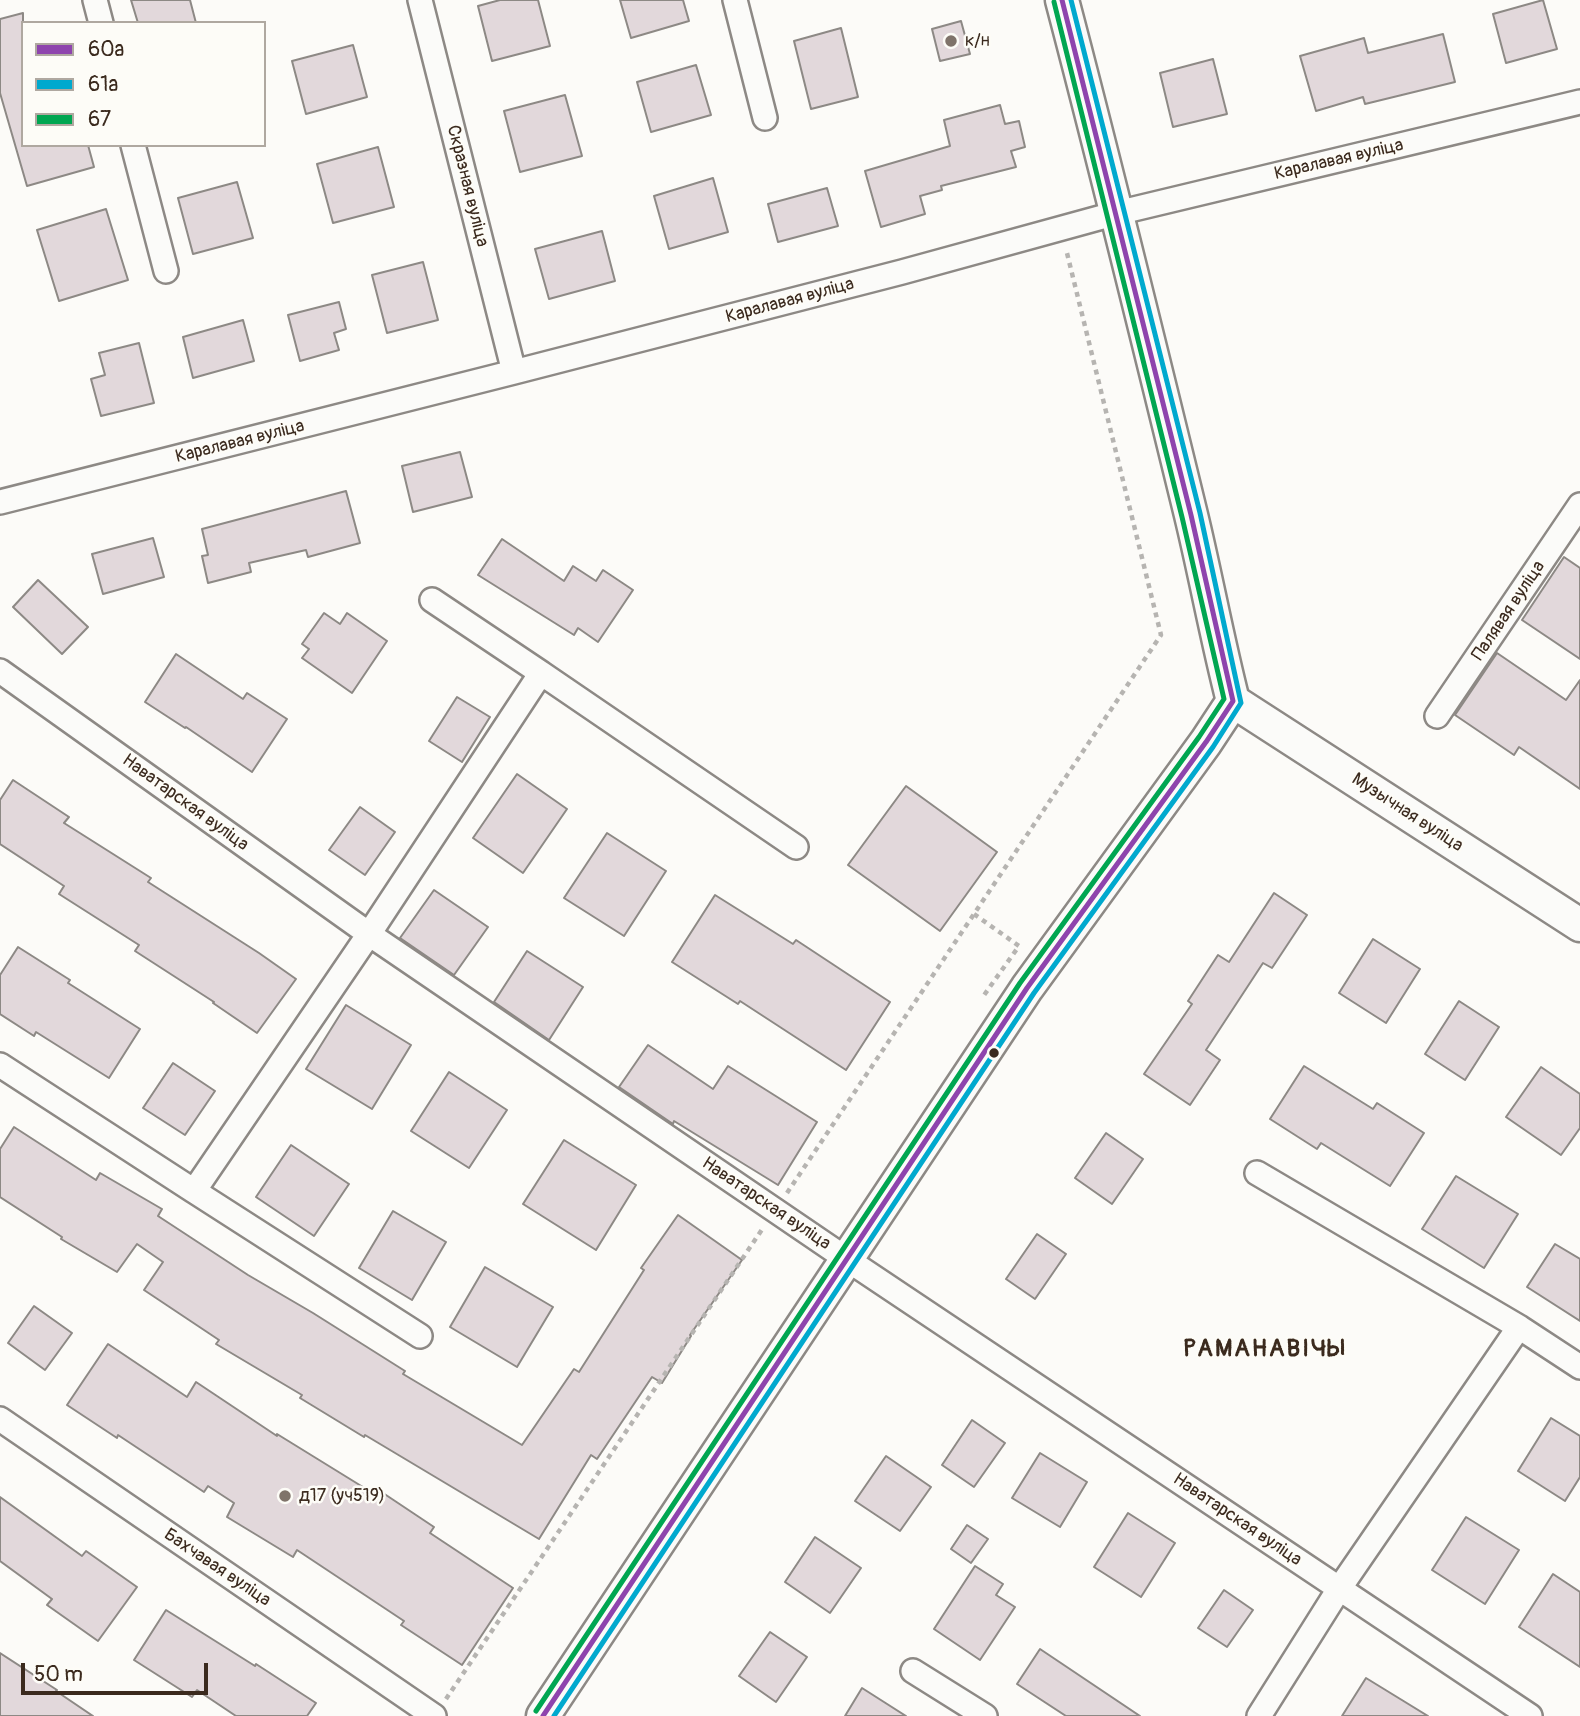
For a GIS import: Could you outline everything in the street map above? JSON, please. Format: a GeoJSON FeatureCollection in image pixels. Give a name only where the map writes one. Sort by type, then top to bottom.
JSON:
{"type":"FeatureCollection","features":[{"type":"Feature","properties":{"kind":"street"},"geometry":{"type":"LineString","coordinates":[[95,0],[100,21]]}},
{"type":"Feature","properties":{"kind":"street","name":"Скразная вуліца"},"geometry":{"type":"LineString","coordinates":[[420,0],[514,372]]}},
{"type":"Feature","properties":{"kind":"street"},"geometry":{"type":"LineString","coordinates":[[735,0],[765,118]]}},
{"type":"Feature","properties":{"kind":"street"},"geometry":{"type":"LineString","coordinates":[[543,1716],[1027,988],[1233,701],[1218,645],[1189,506],[1062,0]]}},
{"type":"Feature","properties":{"kind":"street","name":"Каралавая вуліца"},"geometry":{"type":"LineString","coordinates":[[0,502],[902,272],[1117,213],[1580,102]]}},
{"type":"Feature","properties":{"kind":"street"},"geometry":{"type":"LineString","coordinates":[[134,147],[166,271]]}},
{"type":"Feature","properties":{"kind":"street","name":"Палявая вуліца"},"geometry":{"type":"LineString","coordinates":[[1437,716],[1580,505]]}},
{"type":"Feature","properties":{"kind":"street"},"geometry":{"type":"LineString","coordinates":[[432,600],[796,847]]}},
{"type":"Feature","properties":{"kind":"street","name":"Наватарская вуліца"},"geometry":{"type":"LineString","coordinates":[[0,671],[369,934],[848,1260],[1530,1716]]}},
{"type":"Feature","properties":{"kind":"street"},"geometry":{"type":"LineString","coordinates":[[194,1191],[369,934],[541,673]]}},
{"type":"Feature","properties":{"kind":"street","name":"Музычная вуліца"},"geometry":{"type":"LineString","coordinates":[[1233,701],[1580,925]]}},
{"type":"Feature","properties":{"kind":"street"},"geometry":{"type":"LineString","coordinates":[[0,1065],[420,1336]]}},
{"type":"Feature","properties":{"kind":"street"},"geometry":{"type":"LineString","coordinates":[[1257,1173],[1519,1327],[1580,1367]]}},
{"type":"Feature","properties":{"kind":"street"},"geometry":{"type":"LineString","coordinates":[[1259,1716],[1339,1589],[1519,1327]]}},
{"type":"Feature","properties":{"kind":"street","name":"Бахчавая вуліца"},"geometry":{"type":"LineString","coordinates":[[0,1419],[438,1711]]}},
{"type":"Feature","properties":{"kind":"street"},"geometry":{"type":"LineString","coordinates":[[913,1671],[985,1716]]}},
{"type":"Feature","properties":{"kind":"path"},"geometry":{"type":"LineString","coordinates":[[780,1202],[1161,635],[1061,228]]}},
{"type":"Feature","properties":{"kind":"path"},"geometry":{"type":"LineString","coordinates":[[974,914],[1019,946],[982,998]]}},
{"type":"Feature","properties":{"kind":"path"},"geometry":{"type":"LineString","coordinates":[[438,1711],[769,1219]]}},
{"type":"Feature","properties":{"kind":"building"},"geometry":{"type":"Polygon","coordinates":[[[131,0],[190,0],[195,21],[137,21],[131,0]]]}},
{"type":"Feature","properties":{"kind":"building"},"geometry":{"type":"Polygon","coordinates":[[[500,0],[538,0],[550,46],[492,61],[478,6],[500,0]]]}},
{"type":"Feature","properties":{"kind":"building"},"geometry":{"type":"Polygon","coordinates":[[[620,0],[683,0],[689,21],[631,38],[620,0]]]}},
{"type":"Feature","properties":{"kind":"building"},"geometry":{"type":"Polygon","coordinates":[[[1543,0],[1557,49],[1506,63],[1493,14],[1543,0]]]}},
{"type":"Feature","properties":{"kind":"building"},"geometry":{"type":"Polygon","coordinates":[[[23,13],[21,147],[89,147],[94,167],[27,186],[0,93],[0,19],[23,13]]]}},
{"type":"Feature","properties":{"kind":"building","name":"к/н"},"geometry":{"type":"Polygon","coordinates":[[[961,21],[970,54],[940,61],[932,29],[961,21]]]}},
{"type":"Feature","properties":{"kind":"building"},"geometry":{"type":"Polygon","coordinates":[[[841,28],[858,97],[811,109],[794,41],[841,28]]]}},
{"type":"Feature","properties":{"kind":"building"},"geometry":{"type":"Polygon","coordinates":[[[1443,34],[1455,82],[1365,104],[1363,97],[1316,111],[1300,56],[1364,38],[1368,53],[1443,34]]]}},
{"type":"Feature","properties":{"kind":"building"},"geometry":{"type":"Polygon","coordinates":[[[353,45],[367,97],[306,114],[292,61],[353,45]]]}},
{"type":"Feature","properties":{"kind":"building"},"geometry":{"type":"Polygon","coordinates":[[[1213,59],[1227,114],[1173,127],[1160,73],[1213,59]]]}},
{"type":"Feature","properties":{"kind":"building"},"geometry":{"type":"Polygon","coordinates":[[[696,65],[711,115],[651,132],[637,82],[696,65]]]}},
{"type":"Feature","properties":{"kind":"building"},"geometry":{"type":"Polygon","coordinates":[[[565,95],[582,156],[520,172],[504,111],[565,95]]]}},
{"type":"Feature","properties":{"kind":"building"},"geometry":{"type":"Polygon","coordinates":[[[1000,105],[1005,124],[1019,121],[1025,147],[1011,151],[1016,167],[941,186],[942,190],[920,196],[925,214],[881,227],[865,171],[950,146],[944,120],[1000,105]]]}},
{"type":"Feature","properties":{"kind":"building"},"geometry":{"type":"Polygon","coordinates":[[[378,147],[394,207],[333,223],[317,164],[378,147]]]}},
{"type":"Feature","properties":{"kind":"building"},"geometry":{"type":"Polygon","coordinates":[[[713,178],[728,232],[669,249],[654,196],[713,178]]]}},
{"type":"Feature","properties":{"kind":"building"},"geometry":{"type":"Polygon","coordinates":[[[237,182],[253,238],[193,254],[178,198],[237,182]]]}},
{"type":"Feature","properties":{"kind":"building"},"geometry":{"type":"Polygon","coordinates":[[[827,188],[838,226],[778,242],[768,204],[827,188]]]}},
{"type":"Feature","properties":{"kind":"building"},"geometry":{"type":"Polygon","coordinates":[[[106,209],[128,280],[59,301],[37,230],[106,209]]]}},
{"type":"Feature","properties":{"kind":"building"},"geometry":{"type":"Polygon","coordinates":[[[602,231],[615,281],[549,299],[535,249],[602,231]]]}},
{"type":"Feature","properties":{"kind":"building"},"geometry":{"type":"Polygon","coordinates":[[[423,262],[438,320],[387,333],[372,275],[423,262]]]}},
{"type":"Feature","properties":{"kind":"building"},"geometry":{"type":"Polygon","coordinates":[[[339,302],[346,329],[334,333],[339,350],[300,361],[288,315],[339,302]]]}},
{"type":"Feature","properties":{"kind":"building"},"geometry":{"type":"Polygon","coordinates":[[[243,320],[254,361],[193,378],[183,337],[243,320]]]}},
{"type":"Feature","properties":{"kind":"building"},"geometry":{"type":"Polygon","coordinates":[[[139,343],[154,403],[101,416],[91,379],[105,375],[99,353],[139,343]]]}},
{"type":"Feature","properties":{"kind":"building"},"geometry":{"type":"Polygon","coordinates":[[[460,452],[472,497],[413,512],[402,466],[460,452]]]}},
{"type":"Feature","properties":{"kind":"building"},"geometry":{"type":"Polygon","coordinates":[[[346,491],[360,543],[308,557],[306,550],[249,563],[251,572],[208,583],[202,556],[208,555],[202,529],[346,491]]]}},
{"type":"Feature","properties":{"kind":"building"},"geometry":{"type":"Polygon","coordinates":[[[153,538],[164,577],[103,594],[92,554],[153,538]]]}},
{"type":"Feature","properties":{"kind":"building"},"geometry":{"type":"Polygon","coordinates":[[[502,539],[564,581],[573,566],[596,581],[603,570],[633,590],[598,642],[578,628],[574,635],[478,575],[502,539]]]}},
{"type":"Feature","properties":{"kind":"building"},"geometry":{"type":"Polygon","coordinates":[[[1564,557],[1580,568],[1580,659],[1522,620],[1564,557]]]}},
{"type":"Feature","properties":{"kind":"building"},"geometry":{"type":"Polygon","coordinates":[[[38,580],[88,627],[62,654],[13,607],[38,580]]]}},
{"type":"Feature","properties":{"kind":"building"},"geometry":{"type":"Polygon","coordinates":[[[324,613],[340,624],[347,613],[387,641],[352,693],[302,658],[309,649],[302,644],[324,613]]]}},
{"type":"Feature","properties":{"kind":"building"},"geometry":{"type":"Polygon","coordinates":[[[1497,653],[1566,700],[1580,680],[1580,789],[1519,747],[1514,755],[1455,715],[1497,653]]]}},
{"type":"Feature","properties":{"kind":"building"},"geometry":{"type":"Polygon","coordinates":[[[176,654],[243,699],[247,693],[287,719],[252,772],[145,702],[176,654]]]}},
{"type":"Feature","properties":{"kind":"building"},"geometry":{"type":"Polygon","coordinates":[[[457,697],[490,717],[462,762],[429,741],[457,697]]]}},
{"type":"Feature","properties":{"kind":"building"},"geometry":{"type":"Polygon","coordinates":[[[517,774],[567,809],[523,873],[473,838],[517,774]]]}},
{"type":"Feature","properties":{"kind":"building"},"geometry":{"type":"Polygon","coordinates":[[[13,780],[69,817],[64,823],[151,878],[148,882],[296,979],[257,1033],[135,951],[139,945],[59,894],[64,886],[0,844],[0,800],[13,780]]]}},
{"type":"Feature","properties":{"kind":"building"},"geometry":{"type":"Polygon","coordinates":[[[906,786],[997,852],[940,931],[848,865],[906,786]]]}},
{"type":"Feature","properties":{"kind":"building"},"geometry":{"type":"Polygon","coordinates":[[[360,807],[395,832],[365,875],[329,850],[360,807]]]}},
{"type":"Feature","properties":{"kind":"building"},"geometry":{"type":"Polygon","coordinates":[[[607,833],[666,871],[624,936],[564,898],[607,833]]]}},
{"type":"Feature","properties":{"kind":"building"},"geometry":{"type":"Polygon","coordinates":[[[434,890],[488,927],[454,975],[400,938],[434,890]]]}},
{"type":"Feature","properties":{"kind":"building"},"geometry":{"type":"Polygon","coordinates":[[[1274,893],[1307,915],[1272,968],[1263,963],[1206,1050],[1220,1060],[1190,1105],[1144,1074],[1192,1004],[1188,1001],[1218,955],[1229,962],[1274,893]]]}},
{"type":"Feature","properties":{"kind":"building"},"geometry":{"type":"Polygon","coordinates":[[[715,895],[793,944],[796,940],[890,1002],[846,1070],[740,1001],[738,1004],[672,962],[715,895]]]}},
{"type":"Feature","properties":{"kind":"building"},"geometry":{"type":"Polygon","coordinates":[[[1373,939],[1420,969],[1386,1023],[1339,993],[1373,939]]]}},
{"type":"Feature","properties":{"kind":"building"},"geometry":{"type":"Polygon","coordinates":[[[18,947],[140,1029],[109,1078],[36,1032],[34,1036],[0,1014],[0,975],[18,947]]]}},
{"type":"Feature","properties":{"kind":"building"},"geometry":{"type":"Polygon","coordinates":[[[527,951],[583,987],[549,1040],[494,1002],[527,951]]]}},
{"type":"Feature","properties":{"kind":"building"},"geometry":{"type":"Polygon","coordinates":[[[1459,1001],[1499,1027],[1465,1080],[1425,1054],[1459,1001]]]}},
{"type":"Feature","properties":{"kind":"building"},"geometry":{"type":"Polygon","coordinates":[[[346,1005],[411,1045],[372,1109],[306,1069],[346,1005]]]}},
{"type":"Feature","properties":{"kind":"building"},"geometry":{"type":"Polygon","coordinates":[[[648,1045],[713,1089],[728,1066],[817,1122],[778,1185],[674,1121],[673,1124],[619,1087],[648,1045]]]}},
{"type":"Feature","properties":{"kind":"building"},"geometry":{"type":"Polygon","coordinates":[[[173,1063],[215,1091],[185,1135],[143,1108],[173,1063]]]}},
{"type":"Feature","properties":{"kind":"building"},"geometry":{"type":"Polygon","coordinates":[[[1304,1066],[1373,1109],[1377,1103],[1424,1133],[1390,1186],[1321,1143],[1317,1149],[1270,1119],[1304,1066]]]}},
{"type":"Feature","properties":{"kind":"building"},"geometry":{"type":"Polygon","coordinates":[[[1541,1067],[1580,1094],[1580,1128],[1561,1155],[1506,1117],[1541,1067]]]}},
{"type":"Feature","properties":{"kind":"building"},"geometry":{"type":"Polygon","coordinates":[[[449,1072],[507,1110],[469,1168],[411,1131],[449,1072]]]}},
{"type":"Feature","properties":{"kind":"building"},"geometry":{"type":"Polygon","coordinates":[[[14,1127],[96,1180],[100,1173],[162,1209],[158,1216],[248,1275],[405,1371],[403,1374],[522,1445],[574,1369],[579,1372],[644,1270],[641,1268],[678,1215],[742,1260],[690,1335],[662,1383],[652,1377],[597,1459],[591,1455],[539,1539],[365,1435],[364,1437],[300,1398],[302,1395],[216,1344],[219,1340],[144,1290],[163,1262],[137,1244],[117,1272],[61,1239],[62,1237],[0,1197],[0,1149],[14,1127]]]}},
{"type":"Feature","properties":{"kind":"building"},"geometry":{"type":"Polygon","coordinates":[[[1106,1133],[1143,1159],[1112,1204],[1075,1178],[1106,1133]]]}},
{"type":"Feature","properties":{"kind":"building"},"geometry":{"type":"Polygon","coordinates":[[[564,1140],[636,1185],[596,1250],[523,1204],[564,1140]]]}},
{"type":"Feature","properties":{"kind":"building"},"geometry":{"type":"Polygon","coordinates":[[[291,1145],[349,1184],[314,1236],[256,1197],[291,1145]]]}},
{"type":"Feature","properties":{"kind":"building"},"geometry":{"type":"Polygon","coordinates":[[[1456,1176],[1518,1214],[1484,1268],[1422,1229],[1456,1176]]]}},
{"type":"Feature","properties":{"kind":"building"},"geometry":{"type":"Polygon","coordinates":[[[393,1211],[446,1242],[412,1300],[359,1268],[393,1211]]]}},
{"type":"Feature","properties":{"kind":"building"},"geometry":{"type":"Polygon","coordinates":[[[1037,1234],[1066,1254],[1035,1299],[1006,1279],[1037,1234]]]}},
{"type":"Feature","properties":{"kind":"building"},"geometry":{"type":"Polygon","coordinates":[[[1555,1244],[1580,1259],[1580,1321],[1527,1287],[1555,1244]]]}},
{"type":"Feature","properties":{"kind":"building"},"geometry":{"type":"Polygon","coordinates":[[[485,1267],[553,1307],[517,1367],[450,1327],[485,1267]]]}},
{"type":"Feature","properties":{"kind":"building"},"geometry":{"type":"Polygon","coordinates":[[[34,1306],[72,1333],[45,1370],[8,1343],[34,1306]]]}},
{"type":"Feature","properties":{"kind":"building"},"geometry":{"type":"Polygon","coordinates":[[[108,1344],[187,1397],[196,1382],[277,1436],[371,1492],[374,1487],[434,1527],[430,1533],[513,1588],[462,1665],[401,1625],[404,1621],[297,1550],[293,1557],[227,1517],[234,1503],[208,1486],[204,1492],[67,1405],[108,1344]]]}},
{"type":"Feature","properties":{"kind":"building"},"geometry":{"type":"Polygon","coordinates":[[[1551,1418],[1580,1436],[1580,1477],[1565,1501],[1518,1471],[1551,1418]]]}},
{"type":"Feature","properties":{"kind":"building"},"geometry":{"type":"Polygon","coordinates":[[[972,1420],[1005,1443],[974,1487],[942,1465],[972,1420]]]}},
{"type":"Feature","properties":{"kind":"building"},"geometry":{"type":"Polygon","coordinates":[[[1040,1453],[1087,1482],[1060,1527],[1012,1498],[1040,1453]]]}},
{"type":"Feature","properties":{"kind":"building"},"geometry":{"type":"Polygon","coordinates":[[[886,1456],[931,1487],[900,1531],[855,1501],[886,1456]]]}},
{"type":"Feature","properties":{"kind":"building"},"geometry":{"type":"Polygon","coordinates":[[[0,1497],[82,1556],[86,1551],[137,1587],[98,1641],[47,1605],[52,1599],[0,1561],[0,1497]]]}},
{"type":"Feature","properties":{"kind":"building"},"geometry":{"type":"Polygon","coordinates":[[[1128,1513],[1175,1543],[1141,1597],[1094,1567],[1128,1513]]]}},
{"type":"Feature","properties":{"kind":"building"},"geometry":{"type":"Polygon","coordinates":[[[1466,1517],[1519,1550],[1485,1604],[1432,1570],[1466,1517]]]}},
{"type":"Feature","properties":{"kind":"building"},"geometry":{"type":"Polygon","coordinates":[[[967,1525],[988,1539],[971,1563],[951,1549],[967,1525]]]}},
{"type":"Feature","properties":{"kind":"building"},"geometry":{"type":"Polygon","coordinates":[[[815,1537],[861,1568],[830,1613],[785,1582],[815,1537]]]}},
{"type":"Feature","properties":{"kind":"building"},"geometry":{"type":"Polygon","coordinates":[[[975,1566],[1003,1584],[996,1595],[1015,1607],[980,1660],[934,1629],[975,1566]]]}},
{"type":"Feature","properties":{"kind":"building"},"geometry":{"type":"Polygon","coordinates":[[[1553,1574],[1580,1592],[1580,1667],[1519,1627],[1553,1574]]]}},
{"type":"Feature","properties":{"kind":"building"},"geometry":{"type":"Polygon","coordinates":[[[1224,1590],[1253,1610],[1227,1647],[1198,1628],[1224,1590]]]}},
{"type":"Feature","properties":{"kind":"building"},"geometry":{"type":"Polygon","coordinates":[[[166,1610],[316,1703],[307,1716],[236,1716],[197,1690],[192,1697],[134,1660],[166,1610]]]}},
{"type":"Feature","properties":{"kind":"building"},"geometry":{"type":"Polygon","coordinates":[[[770,1632],[807,1657],[776,1702],[739,1676],[770,1632]]]}},
{"type":"Feature","properties":{"kind":"building"},"geometry":{"type":"Polygon","coordinates":[[[1040,1649],[1140,1716],[1066,1716],[1017,1684],[1040,1649]]]}},
{"type":"Feature","properties":{"kind":"building"},"geometry":{"type":"Polygon","coordinates":[[[0,1653],[57,1690],[93,1716],[0,1716],[0,1653]]]}},
{"type":"Feature","properties":{"kind":"building"},"geometry":{"type":"Polygon","coordinates":[[[1366,1678],[1428,1716],[1342,1716],[1366,1678]]]}},
{"type":"Feature","properties":{"kind":"building"},"geometry":{"type":"Polygon","coordinates":[[[862,1688],[906,1716],[845,1716],[862,1688]]]}},
{"type":"Feature","properties":{"kind":"transit line","name":"60а"},"geometry":{"type":"LineString","coordinates":[[543,1716],[1027,988],[1233,701],[1191,515],[1062,0]]}},
{"type":"Feature","properties":{"kind":"transit line","name":"61а"},"geometry":{"type":"LineString","coordinates":[[554,1716],[1034,993],[1213,747],[1241,703],[1200,513],[1071,0]]}},
{"type":"Feature","properties":{"kind":"transit line","name":"67"},"geometry":{"type":"LineString","coordinates":[[536,1711],[1020,983],[1224,699],[1182,517],[1054,2]]}},
{"type":"Feature","properties":{"kind":"place","name":"к/н"},"geometry":{"type":"Point","coordinates":[951,41]}},
{"type":"Feature","properties":{"kind":"place","name":"д17 (уч519)"},"geometry":{"type":"Point","coordinates":[285,1496]}},
{"type":"Feature","properties":{"kind":"district","name":"РАМАНАВІЧЫ"},"geometry":{"type":"Point","coordinates":[1265,1350]}}]}
